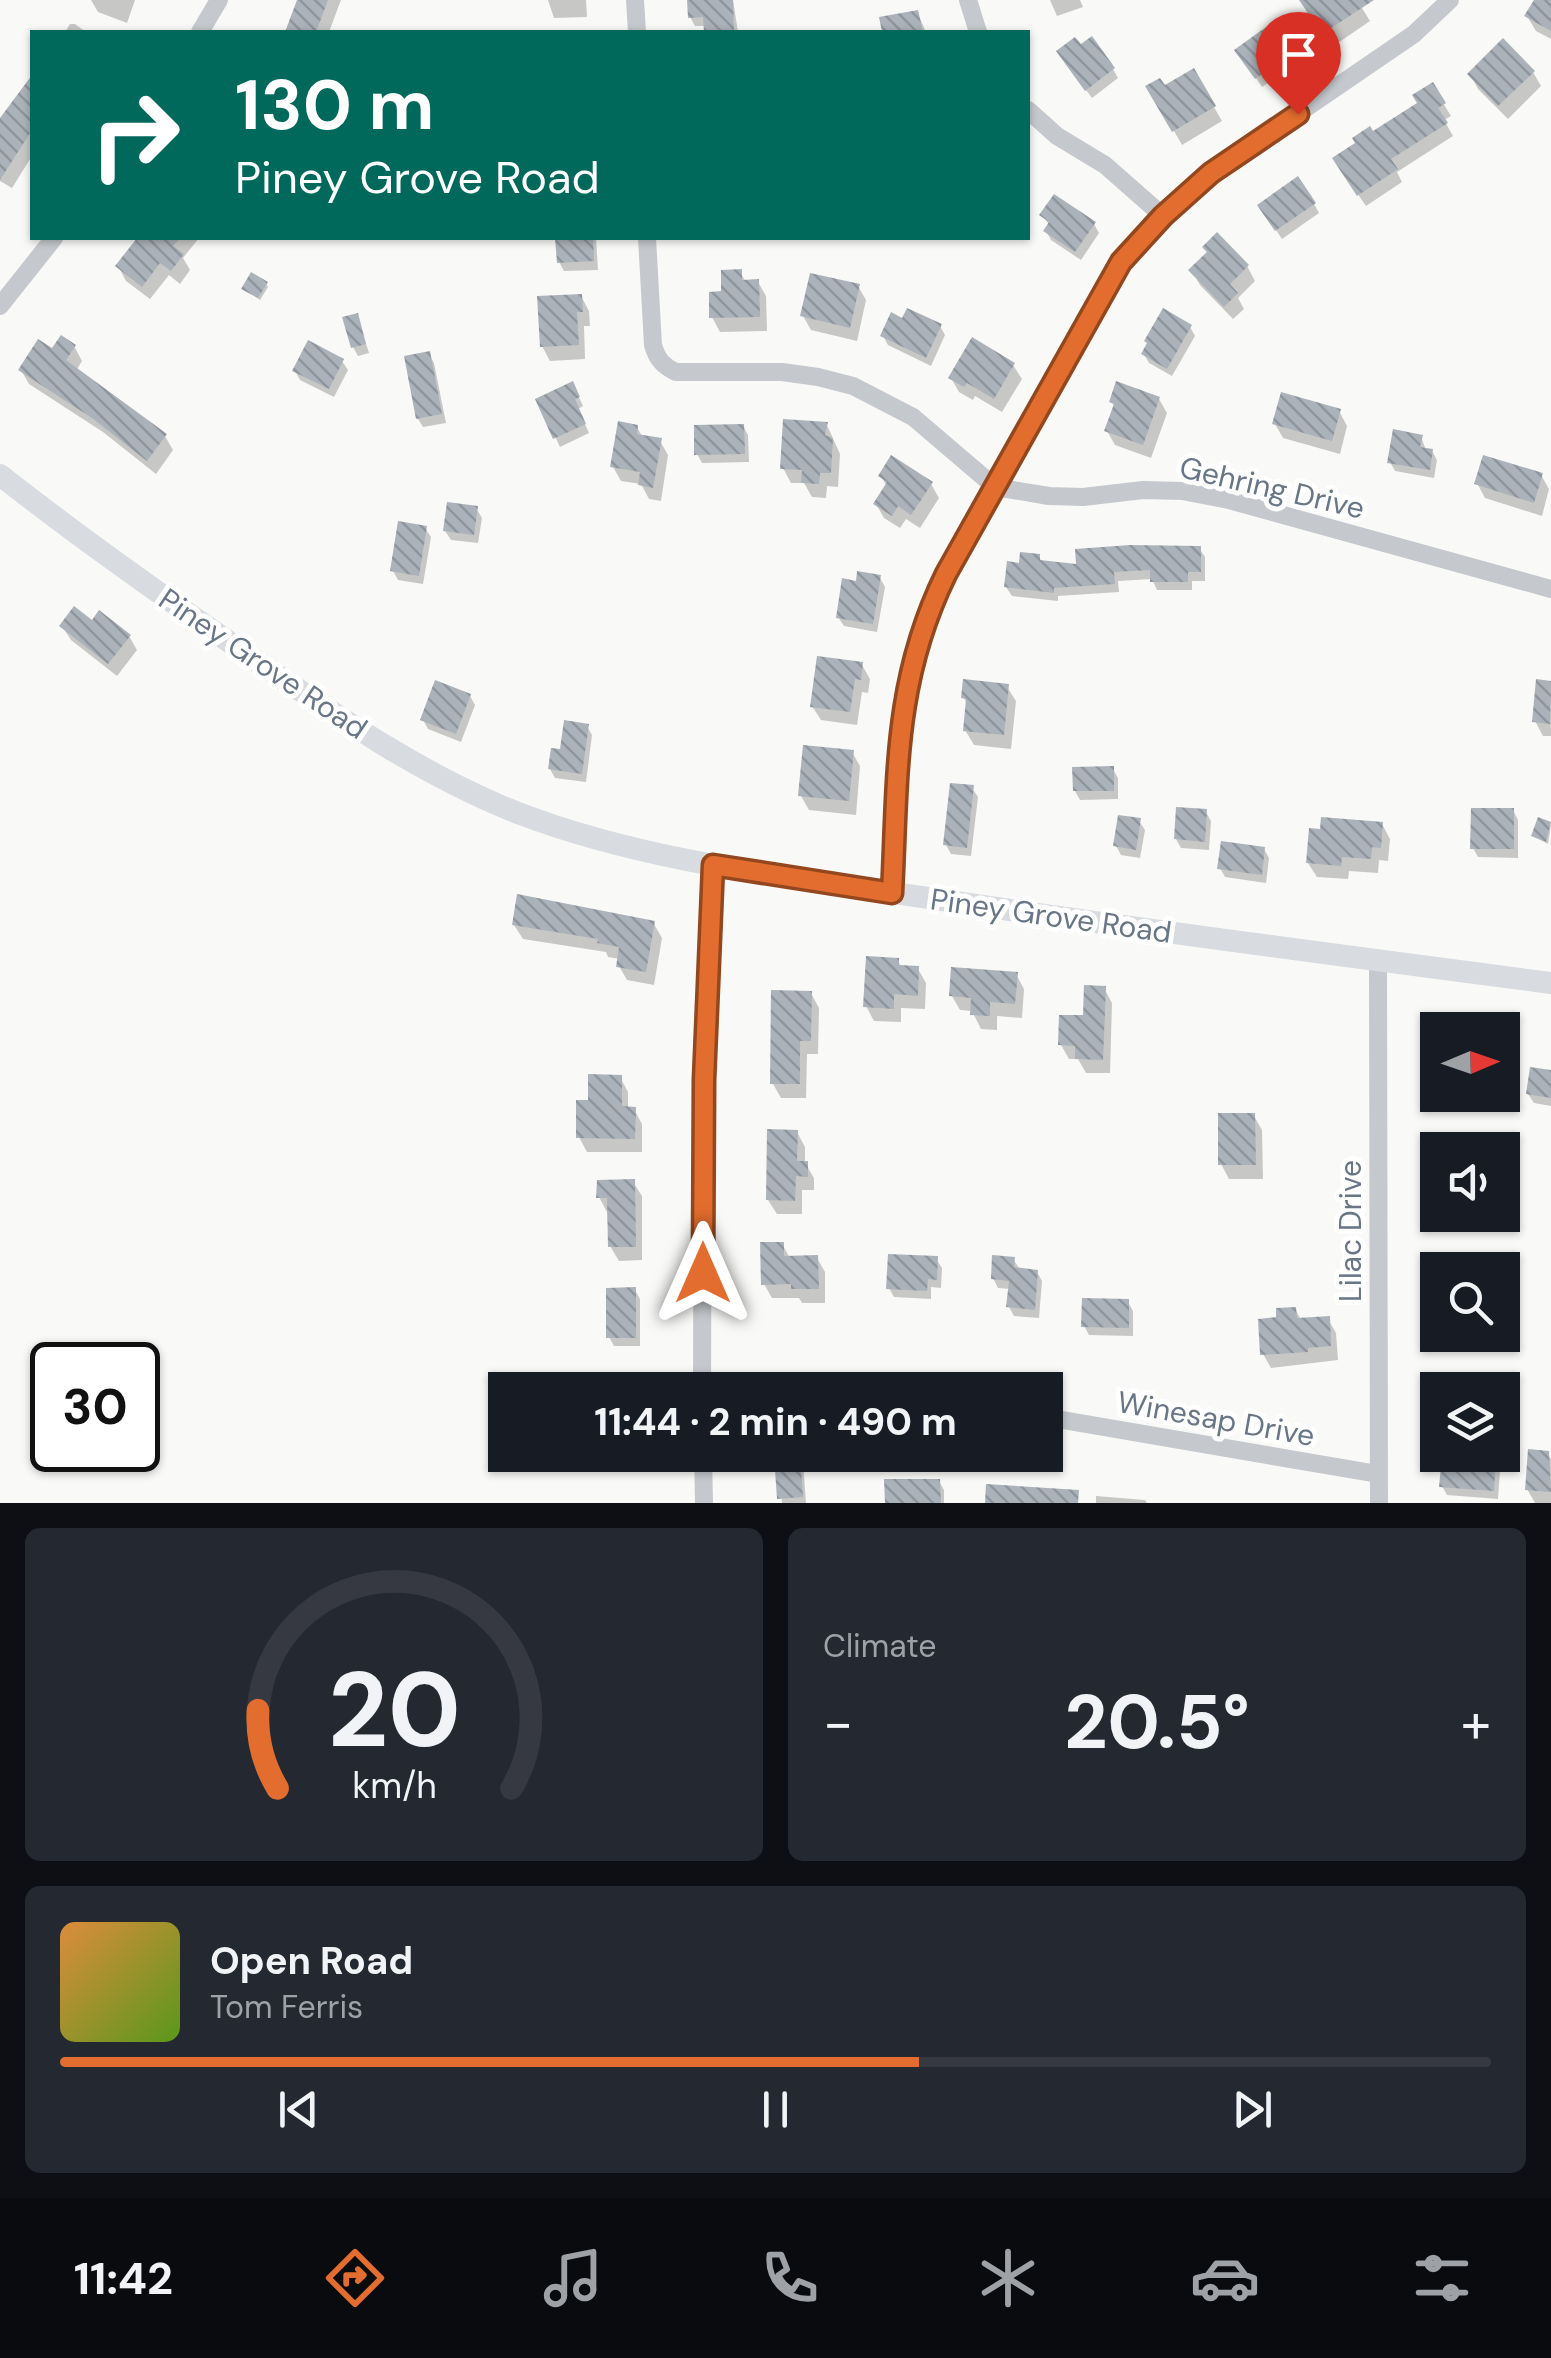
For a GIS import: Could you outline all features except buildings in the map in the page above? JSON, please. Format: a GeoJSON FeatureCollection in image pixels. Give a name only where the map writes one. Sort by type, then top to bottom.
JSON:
{"type":"FeatureCollection","features":[{"type":"Feature","properties":{"kind":"main road","name":"Piney Grove Road"},"geometry":{"type":"LineString","coordinates":[[0,475],[92,546],[226,640],[396,752],[457,786],[521,814],[713,865],[1551,983]]}},
{"type":"Feature","properties":{"kind":"street"},"geometry":{"type":"LineString","coordinates":[[201,30],[218,0]]}},
{"type":"Feature","properties":{"kind":"street"},"geometry":{"type":"LineString","coordinates":[[635,0],[637,30]]}},
{"type":"Feature","properties":{"kind":"street"},"geometry":{"type":"LineString","coordinates":[[968,0],[977,30]]}},
{"type":"Feature","properties":{"kind":"street"},"geometry":{"type":"LineString","coordinates":[[892,893],[905,692],[929,609],[1121,262],[1163,216],[1211,173],[1414,34],[1450,0]]}},
{"type":"Feature","properties":{"kind":"street"},"geometry":{"type":"LineString","coordinates":[[1030,112],[1057,136],[1106,165],[1163,216]]}},
{"type":"Feature","properties":{"kind":"street"},"geometry":{"type":"LineString","coordinates":[[0,306],[52,240]]}},
{"type":"Feature","properties":{"kind":"street"},"geometry":{"type":"LineString","coordinates":[[647,240],[653,344],[665,367],[686,374],[782,372],[853,386],[913,417],[995,487]]}},
{"type":"Feature","properties":{"kind":"street","name":"Gehring Drive"},"geometry":{"type":"LineString","coordinates":[[995,487],[1084,497],[1143,490],[1182,491],[1551,589]]}},
{"type":"Feature","properties":{"kind":"street"},"geometry":{"type":"LineString","coordinates":[[702,1372],[704,1080],[713,865]]}},
{"type":"Feature","properties":{"kind":"street","name":"Lilac Drive"},"geometry":{"type":"LineString","coordinates":[[1378,960],[1379,1503]]}},
{"type":"Feature","properties":{"kind":"street","name":"Winesap Drive"},"geometry":{"type":"LineString","coordinates":[[1063,1421],[1378,1474]]}},
{"type":"Feature","properties":{"kind":"street"},"geometry":{"type":"LineString","coordinates":[[703,1472],[704,1503]]}},
{"type":"Feature","properties":{"kind":"route"},"geometry":{"type":"LineString","coordinates":[[703,1273],[704,1080],[713,865],[892,893],[905,692],[913,655],[946,574],[1121,262],[1163,216],[1211,173],[1298,114]]}}]}
